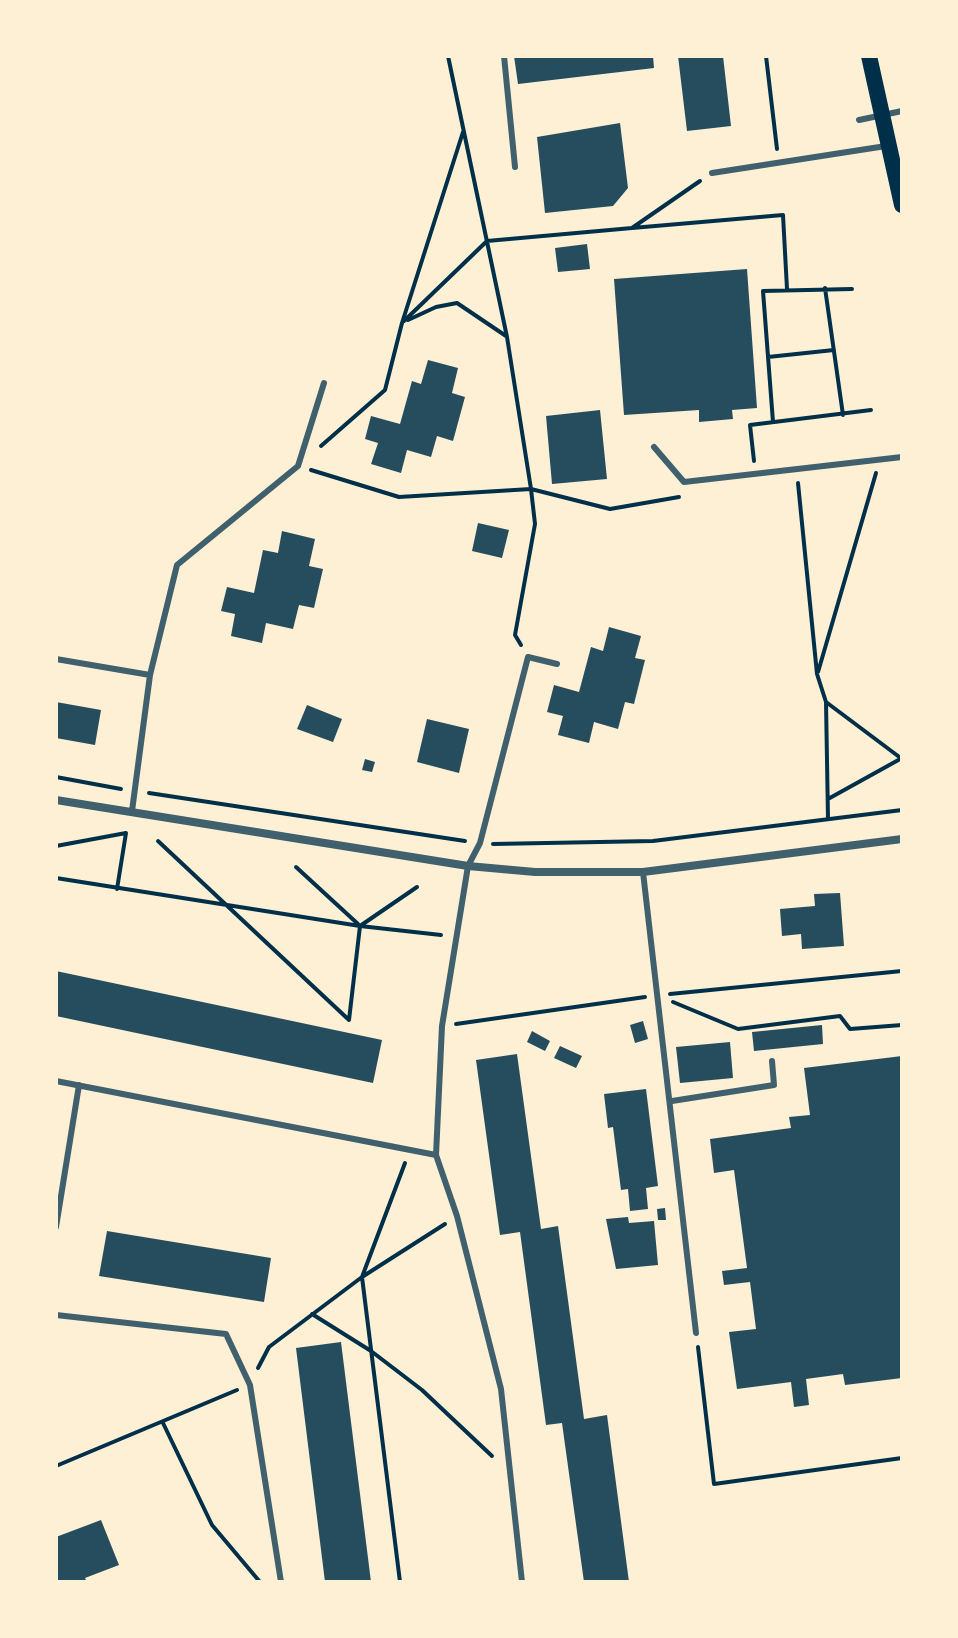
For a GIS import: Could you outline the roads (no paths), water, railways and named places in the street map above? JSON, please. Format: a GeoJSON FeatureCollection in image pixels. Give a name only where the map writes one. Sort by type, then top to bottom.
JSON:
{"type":"FeatureCollection","features":[{"type":"Feature","properties":{"kind":"main road"},"geometry":{"type":"LineString","coordinates":[[869,56],[902,205]]}},
{"type":"Feature","properties":{"kind":"street"},"geometry":{"type":"LineString","coordinates":[[56,800],[468,866],[535,872],[643,872],[902,839]]}},
{"type":"Feature","properties":{"kind":"lane"},"geometry":{"type":"LineString","coordinates":[[504,56],[515,167]]}},
{"type":"Feature","properties":{"kind":"lane"},"geometry":{"type":"LineString","coordinates":[[859,120],[902,111]]}},
{"type":"Feature","properties":{"kind":"lane"},"geometry":{"type":"LineString","coordinates":[[712,173],[889,146]]}},
{"type":"Feature","properties":{"kind":"lane"},"geometry":{"type":"LineString","coordinates":[[132,811],[150,675],[177,565],[298,466],[324,383]]}},
{"type":"Feature","properties":{"kind":"lane"},"geometry":{"type":"LineString","coordinates":[[654,447],[684,482],[755,471],[902,457]]}},
{"type":"Feature","properties":{"kind":"lane"},"geometry":{"type":"LineString","coordinates":[[522,1582],[501,1389],[457,1216],[436,1155],[442,1026],[468,866],[480,843],[528,657],[557,664]]}},
{"type":"Feature","properties":{"kind":"lane"},"geometry":{"type":"LineString","coordinates":[[56,659],[150,675]]}},
{"type":"Feature","properties":{"kind":"lane"},"geometry":{"type":"LineString","coordinates":[[643,872],[672,1101],[696,1333]]}},
{"type":"Feature","properties":{"kind":"lane"},"geometry":{"type":"LineString","coordinates":[[672,1101],[774,1085],[772,1061]]}},
{"type":"Feature","properties":{"kind":"lane"},"geometry":{"type":"LineString","coordinates":[[56,1081],[436,1155]]}},
{"type":"Feature","properties":{"kind":"lane"},"geometry":{"type":"LineString","coordinates":[[56,1227],[79,1085]]}},
{"type":"Feature","properties":{"kind":"lane"},"geometry":{"type":"LineString","coordinates":[[56,1315],[226,1334],[250,1385],[281,1582]]}}]}
